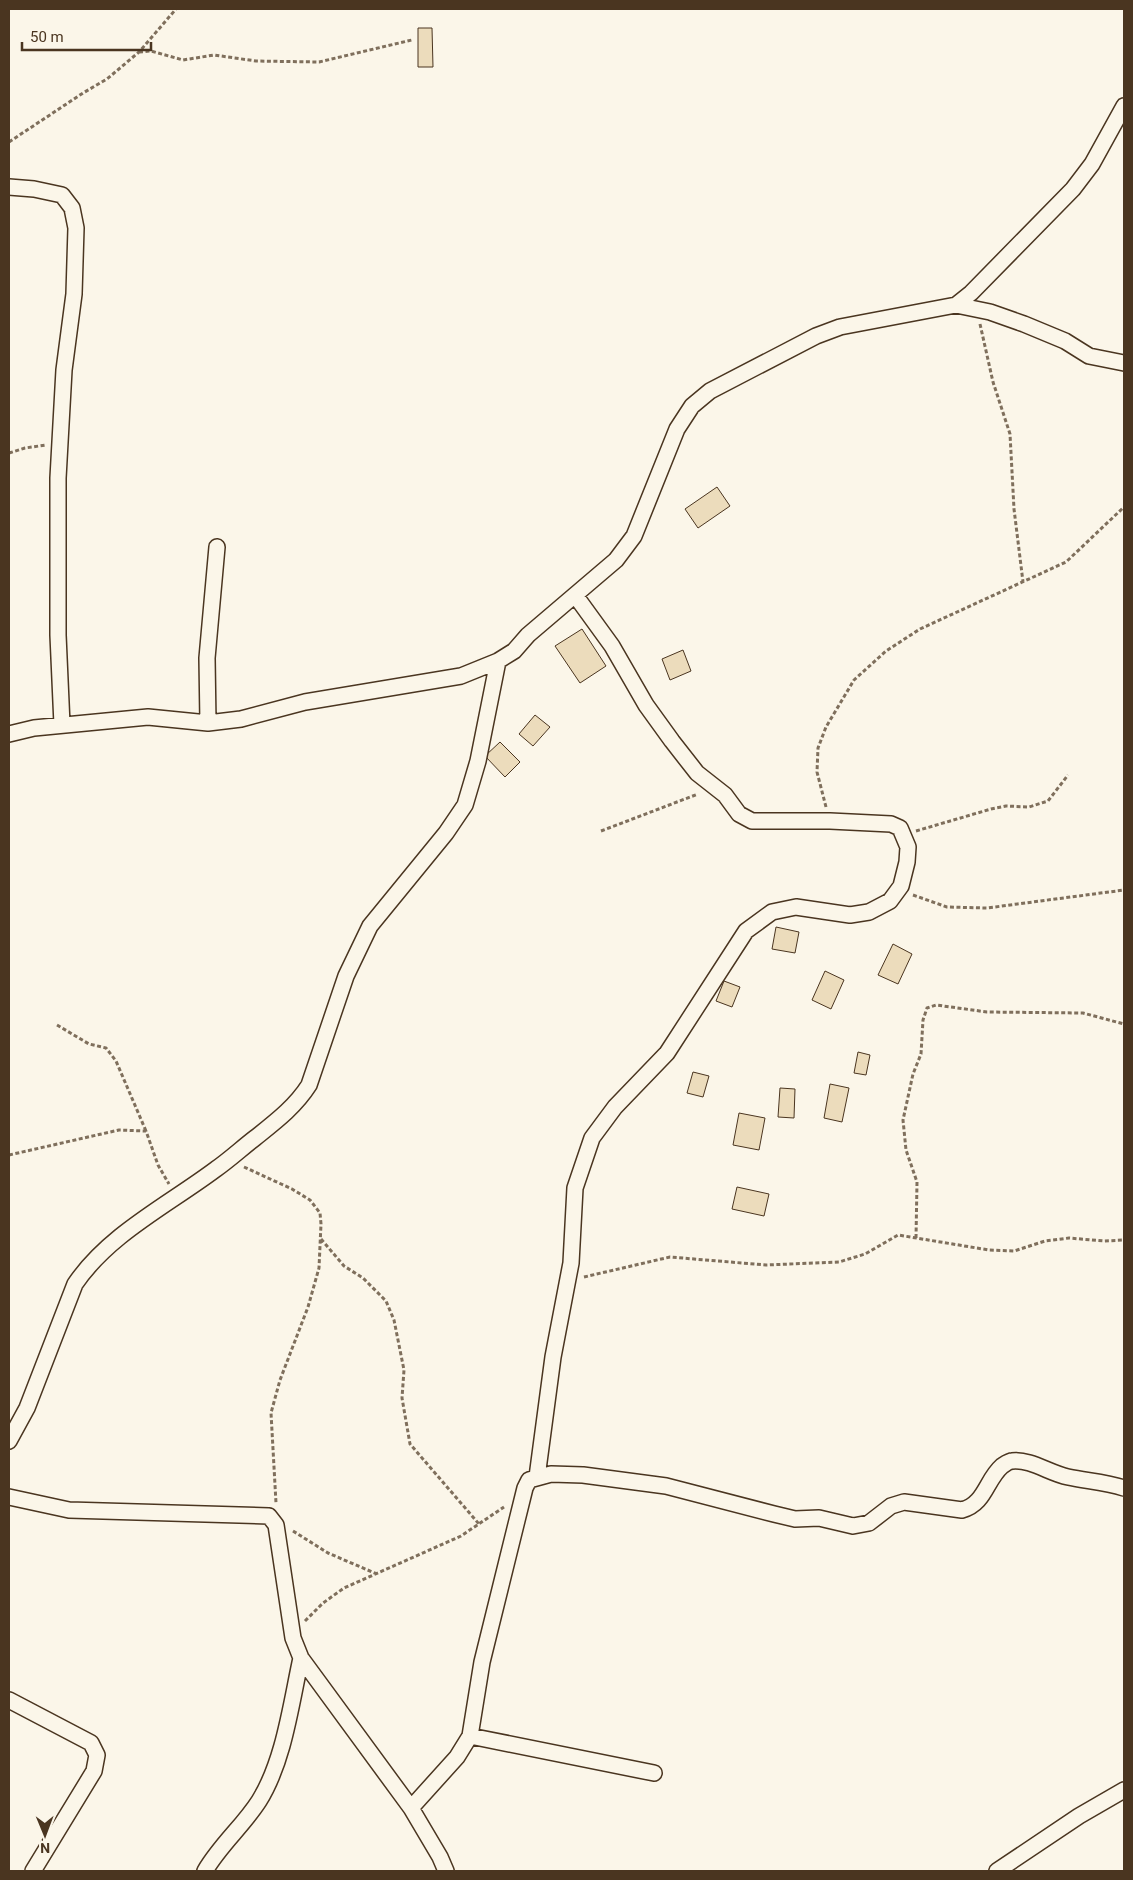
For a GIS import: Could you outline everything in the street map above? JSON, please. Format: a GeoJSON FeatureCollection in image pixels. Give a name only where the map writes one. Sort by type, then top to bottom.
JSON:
{"type":"FeatureCollection","features":[{"type":"Feature","properties":{"kind":"street"},"geometry":{"type":"LineString","coordinates":[[956,305],[971,293],[1073,189],[1092,164],[1124,106]]}},
{"type":"Feature","properties":{"kind":"street"},"geometry":{"type":"LineString","coordinates":[[9,187],[34,189],[62,195],[72,208],[76,228],[75,278],[71,326],[64,370],[59,446],[58,636],[62,725]]}},
{"type":"Feature","properties":{"kind":"street"},"geometry":{"type":"LineString","coordinates":[[9,734],[62,725],[148,717],[208,723],[241,719],[305,702],[461,676],[498,661],[514,651],[528,635],[616,560],[634,536],[677,429],[692,406],[710,391],[816,336],[840,328],[956,305],[976,309],[1024,324],[1065,342],[1089,356],[1124,363]]}},
{"type":"Feature","properties":{"kind":"street"},"geometry":{"type":"LineString","coordinates":[[208,723],[207,658],[217,548]]}},
{"type":"Feature","properties":{"kind":"street"},"geometry":{"type":"LineString","coordinates":[[537,1477],[552,1366],[574,1233],[575,1188],[592,1138],[615,1107],[667,1053],[746,931],[772,912],[796,907],[850,914],[869,912],[890,901],[900,886],[908,862],[908,847],[904,834],[900,828],[891,824],[830,821],[752,821],[739,814],[718,788],[697,774],[672,741],[646,705],[612,646],[575,595]]}},
{"type":"Feature","properties":{"kind":"street"},"geometry":{"type":"LineString","coordinates":[[9,1441],[27,1408],[74,1284],[86,1267],[104,1250],[176,1195],[229,1159],[284,1114],[300,1098],[309,1085],[346,976],[370,926],[446,833],[465,805],[478,761],[498,661]]}},
{"type":"Feature","properties":{"kind":"street"},"geometry":{"type":"LineString","coordinates":[[411,1808],[457,1758],[470,1736],[482,1662],[525,1488],[529,1480],[551,1474],[583,1475],[666,1486],[795,1519],[819,1518],[853,1526],[869,1523],[891,1506],[904,1502],[962,1510],[971,1508],[978,1502],[1001,1467],[1010,1461],[1027,1462],[1066,1476],[1102,1481],[1124,1488]]}},
{"type":"Feature","properties":{"kind":"street"},"geometry":{"type":"LineString","coordinates":[[9,1497],[69,1510],[269,1516],[276,1525],[293,1638],[301,1658],[411,1808],[440,1857],[446,1871]]}},
{"type":"Feature","properties":{"kind":"street"},"geometry":{"type":"LineString","coordinates":[[205,1871],[216,1853],[258,1802],[268,1784],[282,1746],[301,1658]]}},
{"type":"Feature","properties":{"kind":"street"},"geometry":{"type":"LineString","coordinates":[[9,1700],[91,1743],[97,1755],[94,1771],[33,1871]]}},
{"type":"Feature","properties":{"kind":"street"},"geometry":{"type":"LineString","coordinates":[[470,1736],[654,1773]]}},
{"type":"Feature","properties":{"kind":"street"},"geometry":{"type":"LineString","coordinates":[[997,1871],[1073,1820],[1124,1790]]}},
{"type":"Feature","properties":{"kind":"path"},"geometry":{"type":"LineString","coordinates":[[9,142],[83,93],[107,80],[139,52],[176,9]]}},
{"type":"Feature","properties":{"kind":"path"},"geometry":{"type":"LineString","coordinates":[[139,52],[151,52],[183,60],[214,55],[256,61],[319,62],[412,40]]}},
{"type":"Feature","properties":{"kind":"path"},"geometry":{"type":"LineString","coordinates":[[976,309],[993,382],[1010,434],[1014,508],[1023,582]]}},
{"type":"Feature","properties":{"kind":"path"},"geometry":{"type":"LineString","coordinates":[[9,453],[40,445],[59,446]]}},
{"type":"Feature","properties":{"kind":"path"},"geometry":{"type":"LineString","coordinates":[[830,821],[817,772],[818,748],[826,727],[854,680],[886,650],[920,629],[1066,562],[1124,508]]}},
{"type":"Feature","properties":{"kind":"path"},"geometry":{"type":"LineString","coordinates":[[904,834],[992,809],[1006,806],[1030,807],[1048,800],[1068,776]]}},
{"type":"Feature","properties":{"kind":"path"},"geometry":{"type":"LineString","coordinates":[[601,831],[718,788]]}},
{"type":"Feature","properties":{"kind":"path"},"geometry":{"type":"LineString","coordinates":[[900,886],[915,896],[948,907],[987,908],[1124,890]]}},
{"type":"Feature","properties":{"kind":"path"},"geometry":{"type":"LineString","coordinates":[[916,1238],[917,1182],[906,1150],[903,1120],[913,1074],[921,1054],[923,1020],[927,1008],[936,1005],[986,1012],[1082,1013],[1124,1024]]}},
{"type":"Feature","properties":{"kind":"path"},"geometry":{"type":"LineString","coordinates":[[57,1025],[88,1044],[106,1048],[116,1061],[164,1176],[176,1195]]}},
{"type":"Feature","properties":{"kind":"path"},"geometry":{"type":"LineString","coordinates":[[9,1155],[119,1130],[146,1131]]}},
{"type":"Feature","properties":{"kind":"path"},"geometry":{"type":"LineString","coordinates":[[229,1159],[292,1189],[310,1200],[320,1213],[319,1268],[308,1308],[280,1380],[271,1413],[277,1519],[269,1516]]}},
{"type":"Feature","properties":{"kind":"path"},"geometry":{"type":"LineString","coordinates":[[567,1281],[670,1257],[766,1265],[839,1262],[865,1254],[898,1235],[989,1250],[1014,1251],[1045,1241],[1069,1238],[1104,1241],[1124,1240]]}},
{"type":"Feature","properties":{"kind":"path"},"geometry":{"type":"LineString","coordinates":[[321,1239],[344,1266],[363,1278],[386,1301],[394,1320],[404,1370],[402,1398],[410,1444],[479,1524]]}},
{"type":"Feature","properties":{"kind":"path"},"geometry":{"type":"LineString","coordinates":[[293,1638],[307,1618],[323,1603],[344,1588],[378,1574],[427,1549],[461,1536],[501,1510],[525,1488]]}},
{"type":"Feature","properties":{"kind":"path"},"geometry":{"type":"LineString","coordinates":[[293,1530],[328,1553],[378,1574]]}},
{"type":"Feature","properties":{"kind":"building"},"geometry":{"type":"Polygon","coordinates":[[[418,28],[432,28],[433,67],[418,67],[418,28]]]}},
{"type":"Feature","properties":{"kind":"building"},"geometry":{"type":"Polygon","coordinates":[[[717,487],[730,506],[698,528],[685,509],[717,487]]]}},
{"type":"Feature","properties":{"kind":"building"},"geometry":{"type":"Polygon","coordinates":[[[582,629],[606,666],[580,683],[555,646],[582,629]]]}},
{"type":"Feature","properties":{"kind":"building"},"geometry":{"type":"Polygon","coordinates":[[[683,650],[691,671],[670,680],[662,659],[683,650]]]}},
{"type":"Feature","properties":{"kind":"building"},"geometry":{"type":"Polygon","coordinates":[[[535,715],[550,727],[533,746],[519,734],[535,715]]]}},
{"type":"Feature","properties":{"kind":"building"},"geometry":{"type":"Polygon","coordinates":[[[500,742],[520,762],[505,777],[485,756],[500,742]]]}},
{"type":"Feature","properties":{"kind":"building"},"geometry":{"type":"Polygon","coordinates":[[[776,927],[799,932],[795,953],[772,949],[776,927]]]}},
{"type":"Feature","properties":{"kind":"building"},"geometry":{"type":"Polygon","coordinates":[[[893,944],[912,954],[898,984],[878,975],[893,944]]]}},
{"type":"Feature","properties":{"kind":"building"},"geometry":{"type":"Polygon","coordinates":[[[825,971],[844,980],[831,1009],[812,1000],[825,971]]]}},
{"type":"Feature","properties":{"kind":"building"},"geometry":{"type":"Polygon","coordinates":[[[724,981],[740,987],[732,1007],[716,1001],[724,981]]]}},
{"type":"Feature","properties":{"kind":"building"},"geometry":{"type":"Polygon","coordinates":[[[858,1052],[870,1055],[866,1075],[854,1073],[858,1052]]]}},
{"type":"Feature","properties":{"kind":"building"},"geometry":{"type":"Polygon","coordinates":[[[693,1072],[709,1076],[703,1097],[687,1093],[693,1072]]]}},
{"type":"Feature","properties":{"kind":"building"},"geometry":{"type":"Polygon","coordinates":[[[830,1084],[849,1088],[842,1122],[824,1118],[830,1084]]]}},
{"type":"Feature","properties":{"kind":"building"},"geometry":{"type":"Polygon","coordinates":[[[780,1088],[795,1089],[794,1118],[778,1117],[780,1088]]]}},
{"type":"Feature","properties":{"kind":"building"},"geometry":{"type":"Polygon","coordinates":[[[739,1113],[765,1118],[759,1150],[733,1145],[739,1113]]]}},
{"type":"Feature","properties":{"kind":"building"},"geometry":{"type":"Polygon","coordinates":[[[737,1187],[769,1194],[764,1216],[732,1209],[737,1187]]]}}]}
